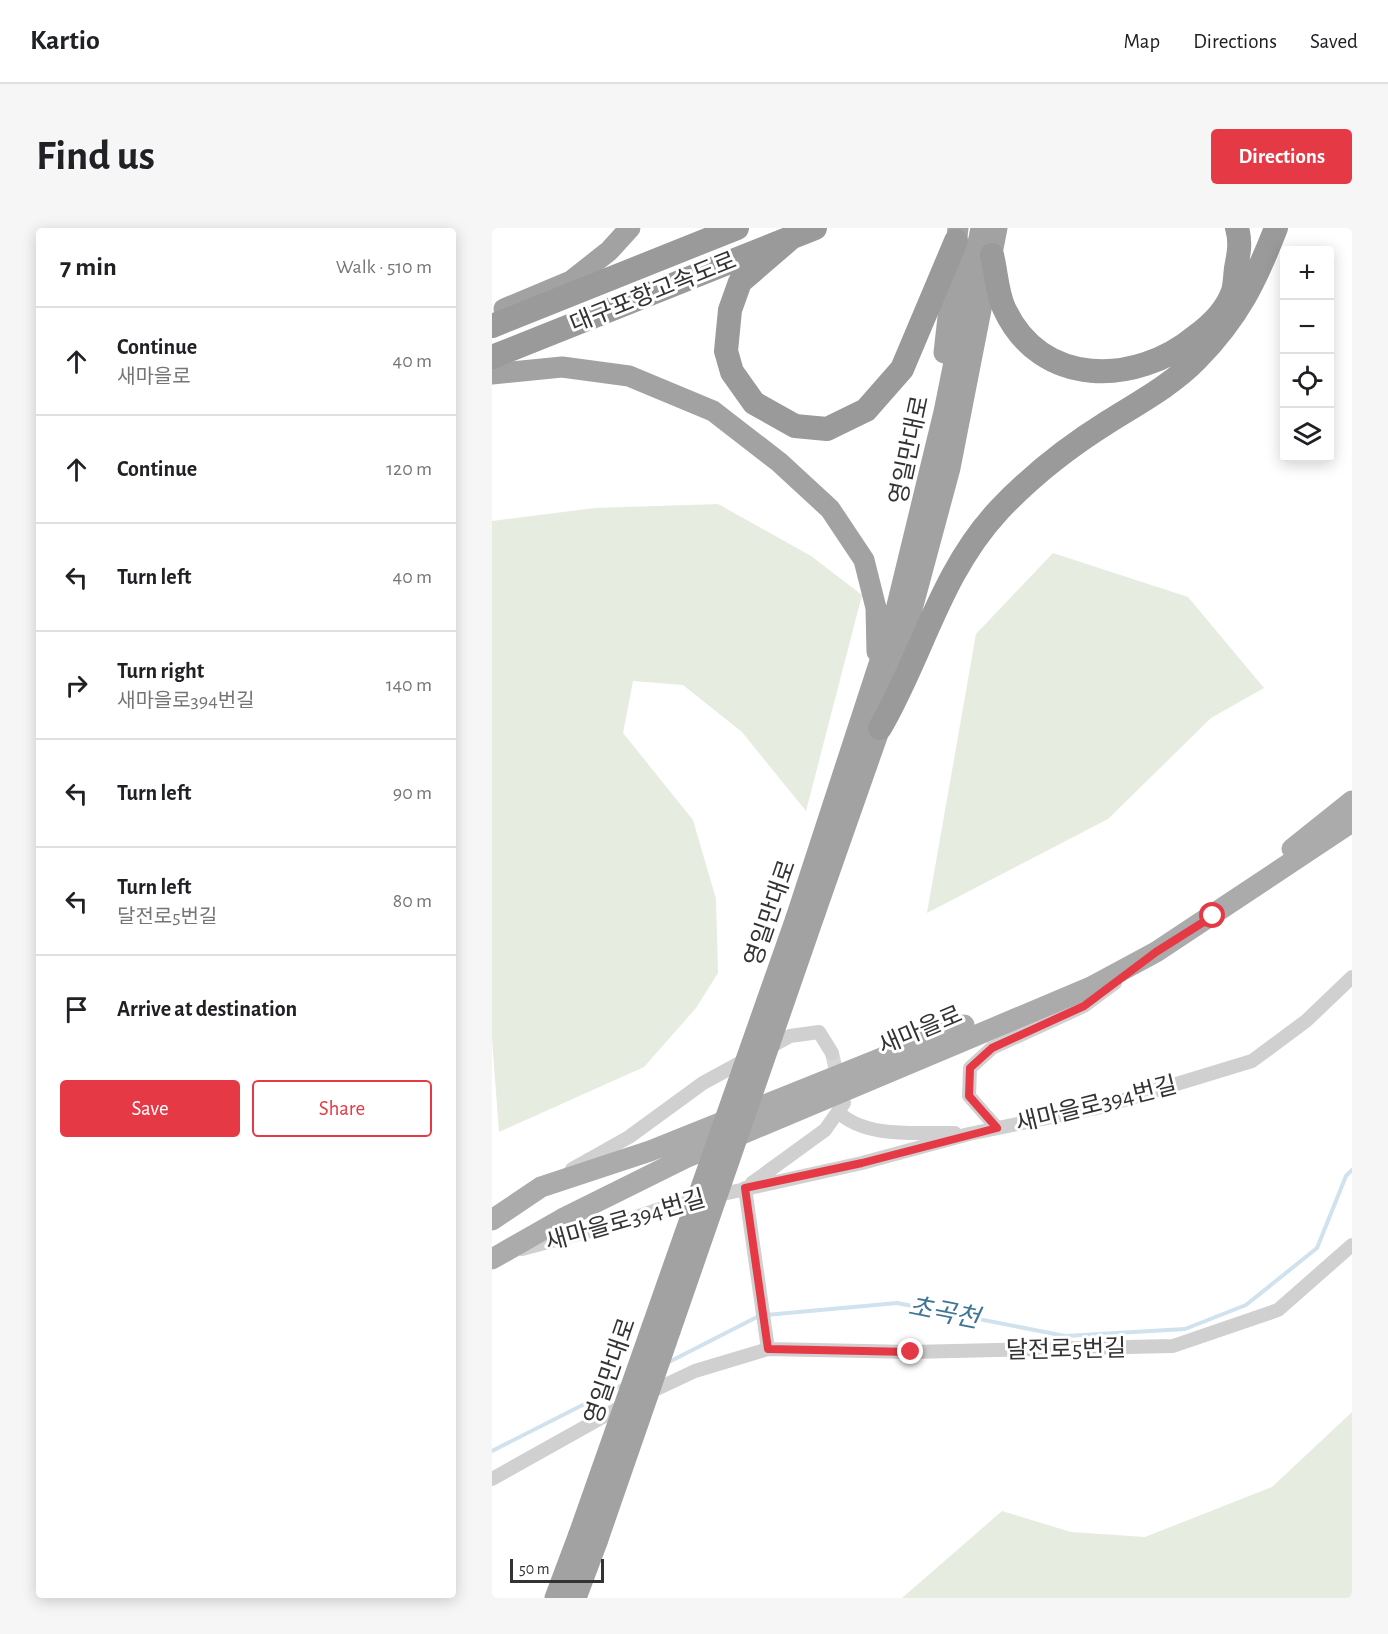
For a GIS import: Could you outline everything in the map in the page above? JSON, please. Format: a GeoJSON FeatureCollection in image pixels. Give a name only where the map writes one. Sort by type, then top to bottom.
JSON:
{"type":"FeatureCollection","features":[{"type":"Feature","properties":{"kind":"highway"},"geometry":{"type":"LineString","coordinates":[[492,315],[571,281],[609,251],[630,228]]}},
{"type":"Feature","properties":{"kind":"highway","name":"대구포항고속도로"},"geometry":{"type":"LineString","coordinates":[[492,326],[737,228]]}},
{"type":"Feature","properties":{"kind":"highway","name":"대구포항고속도로"},"geometry":{"type":"LineString","coordinates":[[492,357],[815,228]]}},
{"type":"Feature","properties":{"kind":"highway","name":"영일만대로"},"geometry":{"type":"LineString","coordinates":[[806,916],[918,528],[981,228]]}},
{"type":"Feature","properties":{"kind":"highway","name":"영일만대로"},"geometry":{"type":"LineString","coordinates":[[576,1598],[588,1538],[806,916],[880,728],[950,468],[997,228]]}},
{"type":"Feature","properties":{"kind":"highway"},"geometry":{"type":"LineString","coordinates":[[992,255],[1003,307],[1022,336],[1044,358],[1064,367],[1091,371],[1130,370],[1159,360],[1185,346],[1214,322],[1232,292],[1240,241],[1237,228]]}},
{"type":"Feature","properties":{"kind":"highway"},"geometry":{"type":"LineString","coordinates":[[880,728],[899,696],[942,592],[962,556],[978,535],[1032,478],[1084,437],[1172,381],[1196,361],[1241,305],[1256,279],[1276,228]]}},
{"type":"Feature","properties":{"kind":"highway"},"geometry":{"type":"LineString","coordinates":[[791,237],[740,282],[730,310],[726,351],[732,372],[754,403],[795,426],[827,429],[866,410],[902,369],[957,234]]}},
{"type":"Feature","properties":{"kind":"highway"},"geometry":{"type":"LineString","coordinates":[[944,412],[942,365],[957,234]]}},
{"type":"Feature","properties":{"kind":"highway"},"geometry":{"type":"LineString","coordinates":[[492,374],[562,367],[629,376],[713,411],[779,462],[830,509],[864,560],[876,608],[878,667]]}},
{"type":"Feature","properties":{"kind":"highway","name":"영일만대로"},"geometry":{"type":"LineString","coordinates":[[555,1598],[588,1538]]}},
{"type":"Feature","properties":{"kind":"main road"},"geometry":{"type":"LineString","coordinates":[[1273,864],[1352,789]]}},
{"type":"Feature","properties":{"kind":"main road","name":"새마을로"},"geometry":{"type":"LineString","coordinates":[[492,1220],[541,1187],[650,1151],[1051,992],[1128,953],[1273,864],[1352,801]]}},
{"type":"Feature","properties":{"kind":"main road","name":"새마을로"},"geometry":{"type":"LineString","coordinates":[[496,1257],[562,1219],[685,1158],[1091,987],[1156,952],[1352,822]]}},
{"type":"Feature","properties":{"kind":"street"},"geometry":{"type":"LineString","coordinates":[[997,1128],[969,1096],[970,1068],[992,1048],[1084,1006],[1156,952]]}},
{"type":"Feature","properties":{"kind":"street","name":"새마을로394번길"},"geometry":{"type":"LineString","coordinates":[[496,1257],[619,1223],[669,1206],[862,1163],[969,1134],[1101,1107],[1252,1061],[1306,1021],[1352,977]]}},
{"type":"Feature","properties":{"kind":"street"},"geometry":{"type":"LineString","coordinates":[[541,1187],[629,1137],[703,1083],[790,1036],[819,1032],[832,1053]]}},
{"type":"Feature","properties":{"kind":"street"},"geometry":{"type":"LineString","coordinates":[[768,1349],[745,1188],[825,1130],[841,1108],[851,1124],[879,1130],[969,1134]]}},
{"type":"Feature","properties":{"kind":"street","name":"달전로5번길"},"geometry":{"type":"LineString","coordinates":[[492,1479],[601,1416],[695,1371],[768,1349],[935,1352],[1173,1346],[1278,1310],[1352,1245]]}},
{"type":"Feature","properties":{"kind":"shaded area"},"geometry":{"type":"Polygon","coordinates":[[[718,504],[811,556],[862,595],[806,811],[742,732],[683,685],[633,681],[623,733],[693,820],[716,899],[718,973],[696,1008],[644,1067],[499,1132],[492,1039],[492,521],[595,508],[718,504]]]}},
{"type":"Feature","properties":{"kind":"shaded area"},"geometry":{"type":"Polygon","coordinates":[[[1053,553],[1188,597],[1264,688],[1211,718],[1108,819],[927,913],[976,634],[1053,553]]]}},
{"type":"Feature","properties":{"kind":"shaded area"},"geometry":{"type":"Polygon","coordinates":[[[1352,1412],[1352,1598],[902,1598],[1002,1511],[1071,1532],[1145,1537],[1272,1487],[1352,1412]]]}},
{"type":"Feature","properties":{"kind":"waterway","name":"초곡천"},"geometry":{"type":"LineString","coordinates":[[766,1315],[897,1303],[1065,1336],[1185,1329],[1246,1305],[1317,1248],[1346,1176],[1352,1170]]}},
{"type":"Feature","properties":{"kind":"waterway","name":"초곡천"},"geometry":{"type":"LineString","coordinates":[[667,1363],[759,1316]]}},
{"type":"Feature","properties":{"kind":"waterway","name":"초곡천"},"geometry":{"type":"LineString","coordinates":[[492,1451],[622,1385]]}},
{"type":"Feature","properties":{"kind":"tunnel"},"geometry":{"type":"LineString","coordinates":[[832,1053],[839,1084]]}},
{"type":"Feature","properties":{"kind":"route"},"geometry":{"type":"LineString","coordinates":[[911,1352],[768,1349],[745,1188],[862,1163],[997,1128],[969,1096],[970,1068],[992,1048],[1084,1006],[1156,952],[1213,916]]}}]}
